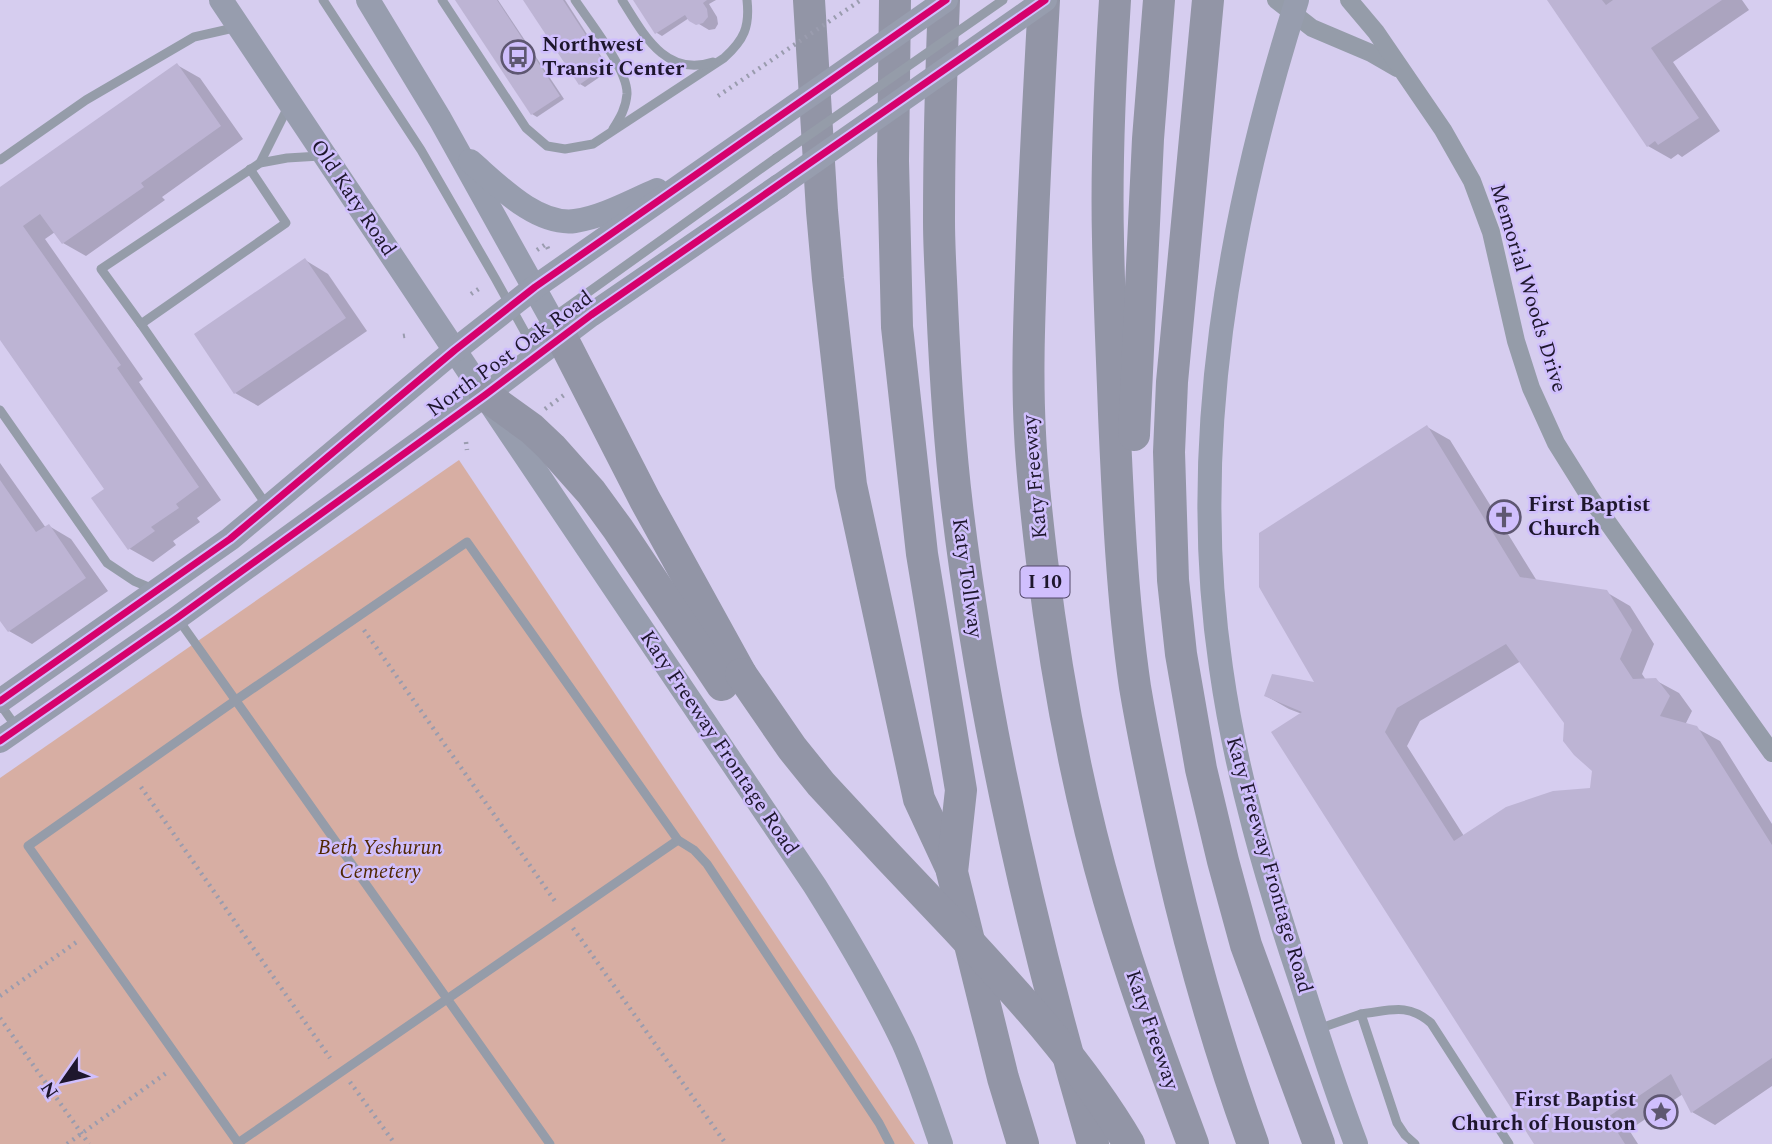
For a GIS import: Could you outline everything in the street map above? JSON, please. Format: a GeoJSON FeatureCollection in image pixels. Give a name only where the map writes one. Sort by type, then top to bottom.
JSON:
{"type":"FeatureCollection","features":[{"type":"Feature","properties":{"kind":"highway"},"geometry":{"type":"LineString","coordinates":[[810,0],[822,211],[851,485],[919,799],[952,872],[1003,1078],[1023,1144]]}},
{"type":"Feature","properties":{"kind":"highway"},"geometry":{"type":"LineString","coordinates":[[895,0],[892,161],[897,327],[922,554],[961,790],[952,872]]}},
{"type":"Feature","properties":{"kind":"highway","name":"Katy Tollway"},"geometry":{"type":"LineString","coordinates":[[945,0],[940,108],[939,225],[945,364],[957,505],[976,646],[1000,778],[1043,962],[1093,1144]]}},
{"type":"Feature","properties":{"kind":"highway","name":"Katy Freeway"},"geometry":{"type":"LineString","coordinates":[[1044,0],[1033,198],[1028,360],[1033,475],[1049,616],[1068,732],[1109,901],[1193,1144]]}},
{"type":"Feature","properties":{"kind":"highway"},"geometry":{"type":"LineString","coordinates":[[1115,0],[1108,128],[1108,237],[1116,447],[1126,601],[1135,685],[1148,758],[1195,960],[1234,1091],[1253,1144]]}},
{"type":"Feature","properties":{"kind":"highway"},"geometry":{"type":"LineString","coordinates":[[1126,601],[1148,139],[1159,0]]}},
{"type":"Feature","properties":{"kind":"highway"},"geometry":{"type":"LineString","coordinates":[[1209,0],[1172,382],[1169,452],[1173,580],[1181,654],[1198,757],[1223,861],[1246,945],[1319,1144]]}},
{"type":"Feature","properties":{"kind":"highway"},"geometry":{"type":"LineString","coordinates":[[557,328],[774,759],[799,790],[1017,1025],[1066,1085],[1105,1144]]}},
{"type":"Feature","properties":{"kind":"highway"},"geometry":{"type":"LineString","coordinates":[[485,396],[532,429],[591,492],[732,680],[771,719],[821,784],[1013,989],[1095,1091],[1129,1144]]}},
{"type":"Feature","properties":{"kind":"main road","name":"Old Katy Road"},"geometry":{"type":"LineString","coordinates":[[221,0],[485,396]]}},
{"type":"Feature","properties":{"kind":"main road"},"geometry":{"type":"LineString","coordinates":[[368,0],[421,85],[557,328]]}},
{"type":"Feature","properties":{"kind":"main road","name":"North Post Oak Road"},"geometry":{"type":"LineString","coordinates":[[0,703],[230,539],[535,287],[945,0]]}},
{"type":"Feature","properties":{"kind":"main road","name":"North Post Oak Road"},"geometry":{"type":"LineString","coordinates":[[9,735],[177,618],[485,396],[557,328],[591,316],[1044,0]]}},
{"type":"Feature","properties":{"kind":"main road","name":"Katy Freeway Frontage Road"},"geometry":{"type":"LineString","coordinates":[[1289,5],[1231,261],[1216,385],[1210,483],[1213,598],[1231,733],[1256,833],[1316,1030],[1356,1144]]}},
{"type":"Feature","properties":{"kind":"main road"},"geometry":{"type":"LineString","coordinates":[[459,152],[524,206],[554,219],[574,221],[597,215],[703,171]]}},
{"type":"Feature","properties":{"kind":"main road","name":"Katy Freeway Frontage Road"},"geometry":{"type":"LineString","coordinates":[[485,396],[815,886],[847,938],[903,1043],[941,1144]]}},
{"type":"Feature","properties":{"kind":"street","name":"Memorial Woods Drive"},"geometry":{"type":"LineString","coordinates":[[1349,0],[1376,32],[1443,130],[1472,181],[1491,232],[1516,341],[1531,388],[1556,443],[1591,499],[1772,753]]}},
{"type":"Feature","properties":{"kind":"street","name":"Memorial Woods Drive"},"geometry":{"type":"LineString","coordinates":[[1289,5],[1312,28],[1383,59],[1407,78]]}},
{"type":"Feature","properties":{"kind":"lane"},"geometry":{"type":"LineString","coordinates":[[323,0],[416,142],[527,336],[557,328],[776,158],[1003,0]]}},
{"type":"Feature","properties":{"kind":"lane"},"geometry":{"type":"LineString","coordinates":[[442,0],[526,128],[547,146],[565,149],[593,144],[724,58],[743,37],[748,15],[747,0]]}},
{"type":"Feature","properties":{"kind":"lane"},"geometry":{"type":"LineString","coordinates":[[575,0],[619,67],[627,91],[624,109],[612,131]]}},
{"type":"Feature","properties":{"kind":"lane"},"geometry":{"type":"LineString","coordinates":[[622,0],[647,39],[671,61],[695,66],[724,58]]}},
{"type":"Feature","properties":{"kind":"lane"},"geometry":{"type":"LineString","coordinates":[[0,160],[86,100],[194,37],[239,27]]}},
{"type":"Feature","properties":{"kind":"lane"},"geometry":{"type":"LineString","coordinates":[[260,163],[289,103]]}},
{"type":"Feature","properties":{"kind":"lane"},"geometry":{"type":"LineString","coordinates":[[269,508],[101,269],[260,163],[324,156]]}},
{"type":"Feature","properties":{"kind":"lane"},"geometry":{"type":"LineString","coordinates":[[141,324],[286,223],[250,169]]}},
{"type":"Feature","properties":{"kind":"lane"},"geometry":{"type":"LineString","coordinates":[[0,410],[107,563],[134,582],[158,591]]}},
{"type":"Feature","properties":{"kind":"lane"},"geometry":{"type":"LineString","coordinates":[[678,840],[238,1143],[29,846],[467,542],[678,840],[694,850],[707,864],[879,1122],[890,1144]]}},
{"type":"Feature","properties":{"kind":"lane"},"geometry":{"type":"LineString","coordinates":[[177,618],[550,1144]]}},
{"type":"Feature","properties":{"kind":"lane"},"geometry":{"type":"LineString","coordinates":[[0,703],[9,735]]}},
{"type":"Feature","properties":{"kind":"lane"},"geometry":{"type":"LineString","coordinates":[[1316,1030],[1361,1014],[1402,1009],[1421,1014],[1431,1023],[1509,1144]]}},
{"type":"Feature","properties":{"kind":"lane"},"geometry":{"type":"LineString","coordinates":[[1361,1014],[1397,1123],[1415,1144]]}},
{"type":"Feature","properties":{"kind":"path"},"geometry":{"type":"LineString","coordinates":[[718,96],[861,0]]}},
{"type":"Feature","properties":{"kind":"path"},"geometry":{"type":"LineString","coordinates":[[471,294],[480,288]]}},
{"type":"Feature","properties":{"kind":"path"},"geometry":{"type":"LineString","coordinates":[[545,409],[565,394]]}},
{"type":"Feature","properties":{"kind":"path"},"geometry":{"type":"LineString","coordinates":[[466,442],[467,450]]}},
{"type":"Feature","properties":{"kind":"path"},"geometry":{"type":"LineString","coordinates":[[363,629],[557,904]]}},
{"type":"Feature","properties":{"kind":"path"},"geometry":{"type":"LineString","coordinates":[[141,787],[330,1058]]}},
{"type":"Feature","properties":{"kind":"path"},"geometry":{"type":"LineString","coordinates":[[573,928],[726,1144]]}},
{"type":"Feature","properties":{"kind":"path"},"geometry":{"type":"LineString","coordinates":[[0,996],[78,941]]}},
{"type":"Feature","properties":{"kind":"path"},"geometry":{"type":"LineString","coordinates":[[0,1018],[89,1144]]}},
{"type":"Feature","properties":{"kind":"path"},"geometry":{"type":"LineString","coordinates":[[67,1144],[169,1071]]}},
{"type":"Feature","properties":{"kind":"path"},"geometry":{"type":"LineString","coordinates":[[350,1081],[395,1144]]}},
{"type":"Feature","properties":{"kind":"green space","name":"Beth Yeshurun Cemetery"},"geometry":{"type":"Polygon","coordinates":[[[459,460],[915,1144],[0,1144],[0,778],[459,460]]]}},
{"type":"Feature","properties":{"kind":"building"},"geometry":{"type":"Polygon","coordinates":[[[455,0],[497,0],[560,96],[531,115],[455,0]]]}},
{"type":"Feature","properties":{"kind":"building"},"geometry":{"type":"Polygon","coordinates":[[[523,0],[563,0],[606,66],[579,85],[523,0]]]}},
{"type":"Feature","properties":{"kind":"building"},"geometry":{"type":"Polygon","coordinates":[[[633,0],[707,0],[703,3],[708,17],[703,23],[696,25],[685,15],[655,34],[633,0]]]}},
{"type":"Feature","properties":{"kind":"building"},"geometry":{"type":"Polygon","coordinates":[[[1547,0],[1602,0],[1606,5],[1613,0],[1722,0],[1651,48],[1699,118],[1658,145],[1655,141],[1647,147],[1547,0]]]}},
{"type":"Feature","properties":{"kind":"building"},"geometry":{"type":"Polygon","coordinates":[[[177,63],[221,126],[141,183],[144,187],[62,244],[40,214],[23,226],[121,365],[117,368],[199,487],[176,504],[179,508],[151,527],[155,531],[128,550],[91,498],[104,489],[0,340],[0,187],[177,63]]]}},
{"type":"Feature","properties":{"kind":"building"},"geometry":{"type":"Polygon","coordinates":[[[305,258],[346,318],[234,394],[194,334],[305,258]]]}},
{"type":"Feature","properties":{"kind":"building"},"geometry":{"type":"Polygon","coordinates":[[[1427,425],[1520,577],[1607,590],[1632,630],[1620,659],[1633,679],[1656,678],[1670,696],[1660,716],[1697,726],[1772,845],[1772,1058],[1691,1113],[1671,1074],[1608,1117],[1625,1144],[1534,1144],[1271,732],[1302,712],[1264,696],[1272,674],[1314,682],[1259,587],[1259,533],[1427,425]],[[1506,644],[1397,708],[1385,732],[1454,841],[1506,807],[1553,791],[1590,788],[1592,771],[1563,741],[1564,723],[1506,644]]]}},
{"type":"Feature","properties":{"kind":"building"},"geometry":{"type":"Polygon","coordinates":[[[0,480],[36,532],[49,524],[86,578],[8,632],[0,621],[0,480]]]}},
{"type":"Feature","properties":{"kind":"cycle path"},"geometry":{"type":"LineString","coordinates":[[0,701],[230,539],[455,350],[535,287],[946,0]]}},
{"type":"Feature","properties":{"kind":"cycle path"},"geometry":{"type":"LineString","coordinates":[[0,741],[177,618],[591,315],[1045,0]]}},
{"type":"Feature","properties":{"kind":"place","name":"Northwest Transit Center"},"geometry":{"type":"Point","coordinates":[518,57]}},
{"type":"Feature","properties":{"kind":"place","name":"First Baptist Church"},"geometry":{"type":"Point","coordinates":[1504,517]}},
{"type":"Feature","properties":{"kind":"place","name":"First Baptist Church of Houston"},"geometry":{"type":"Point","coordinates":[1661,1112]}}]}
